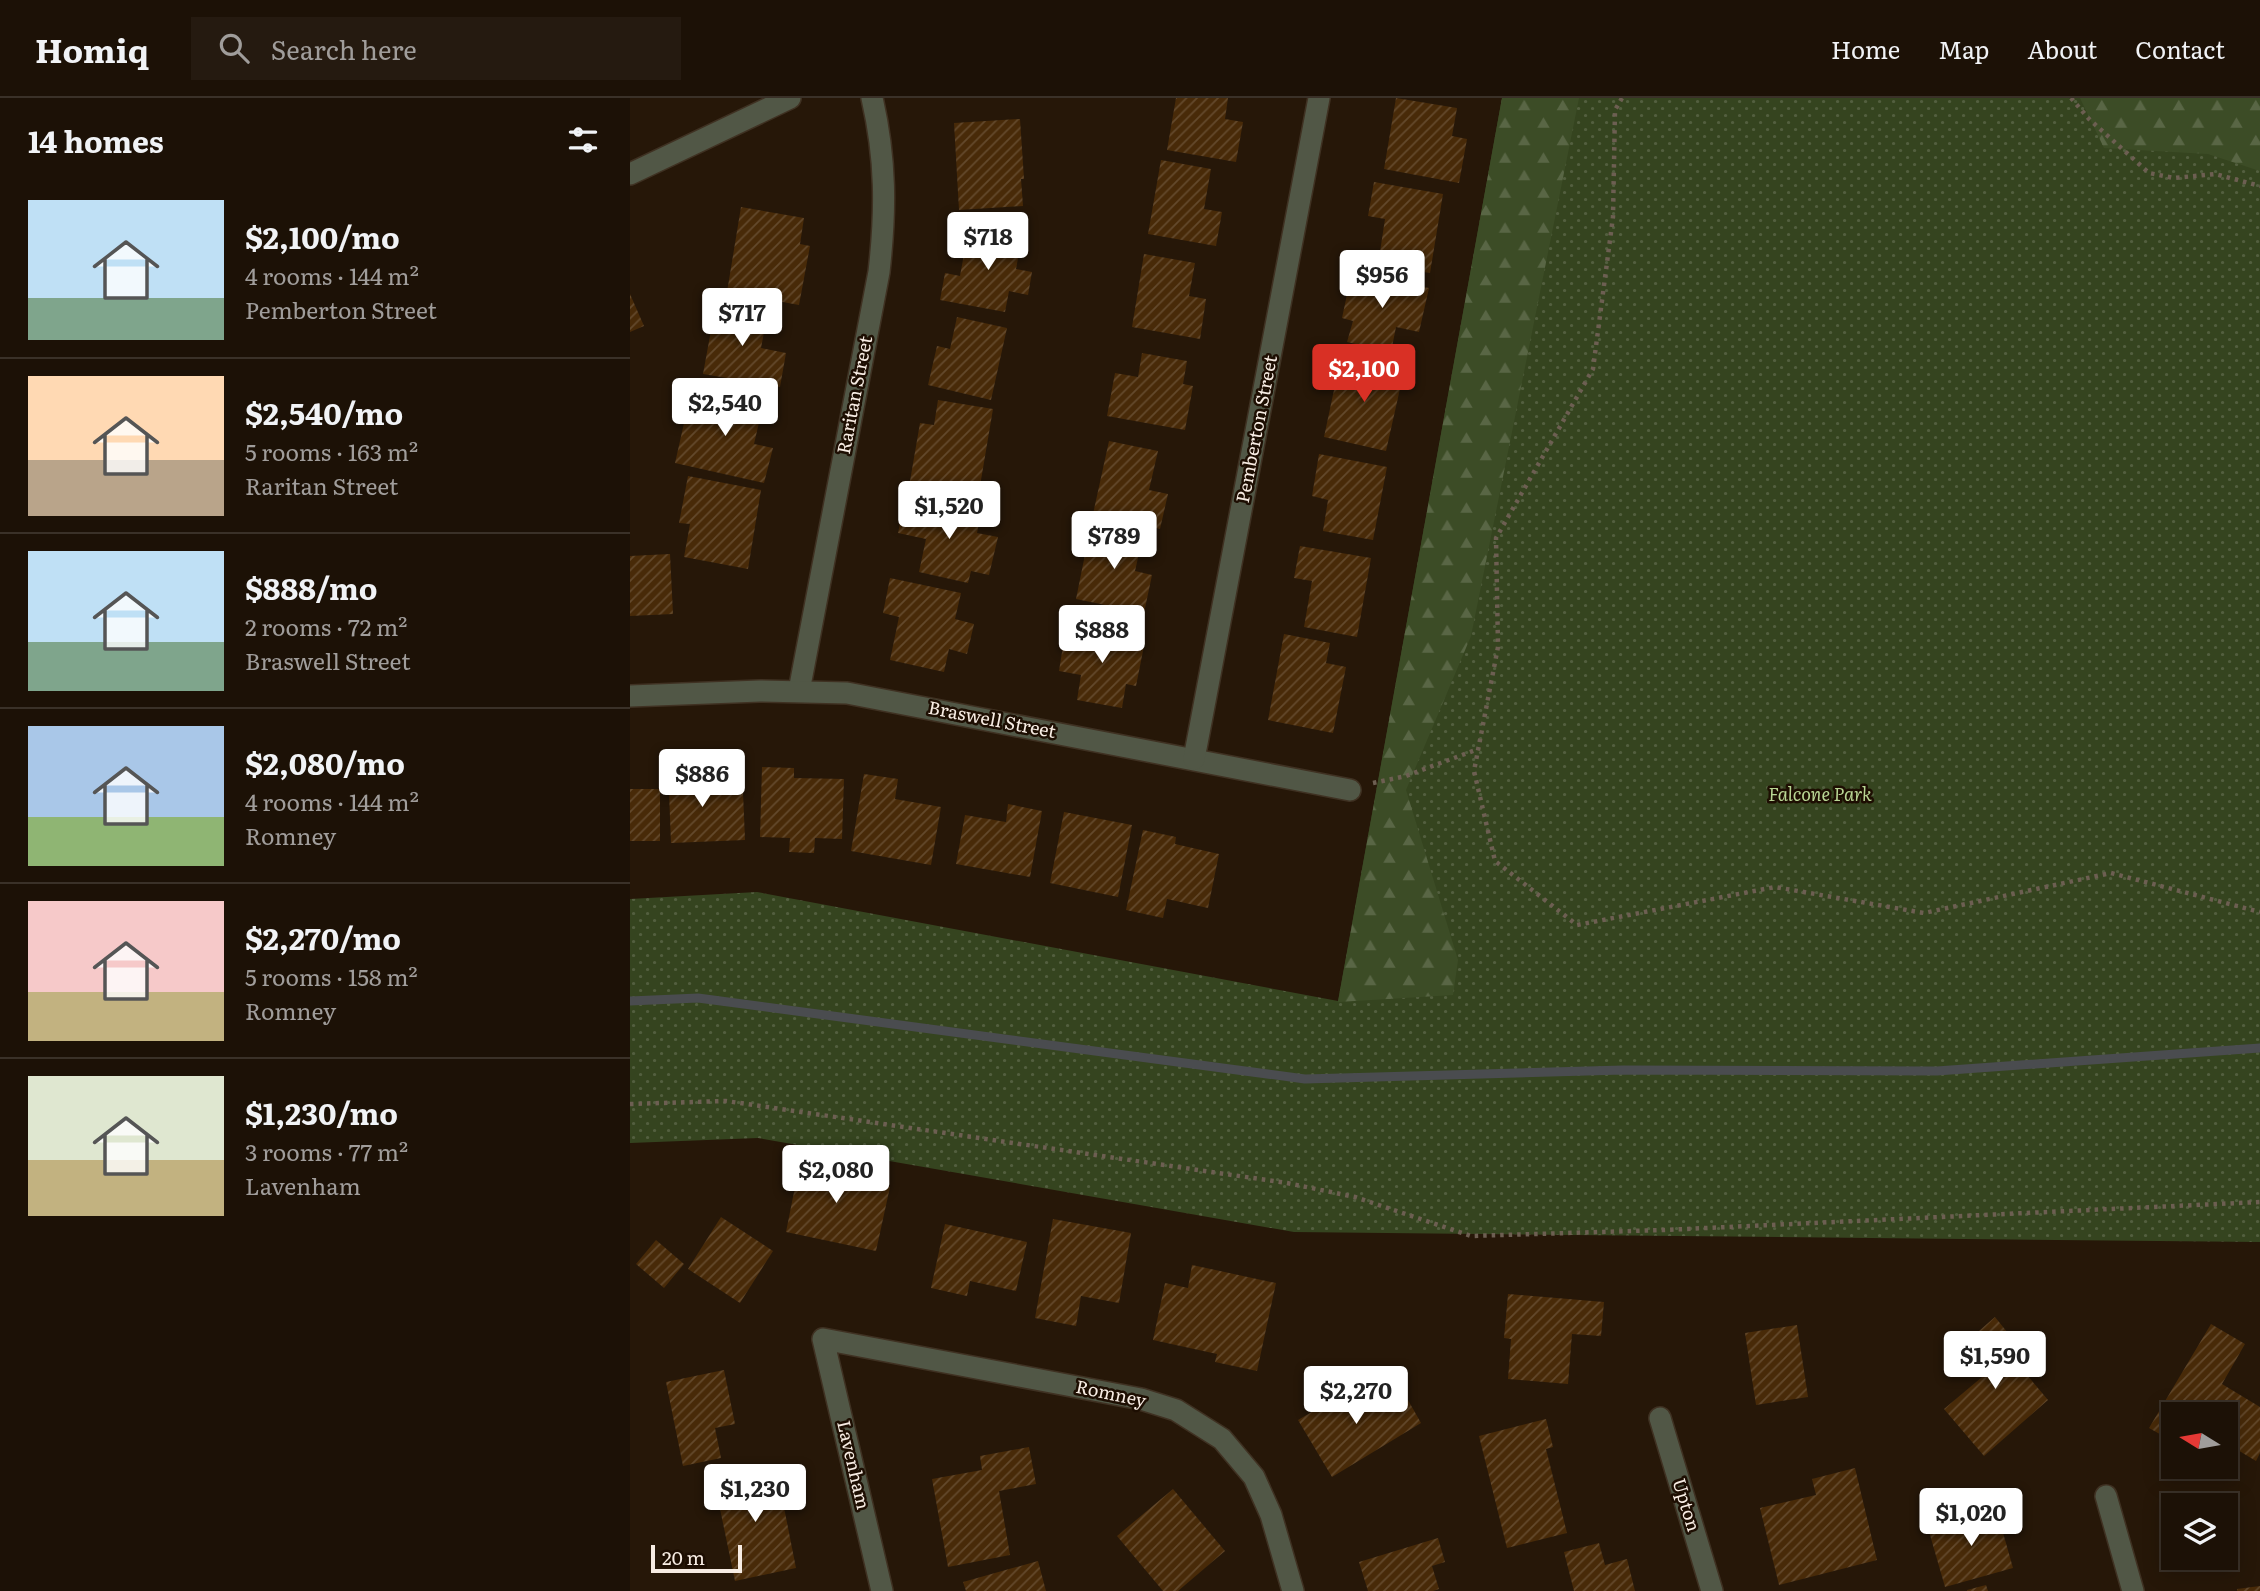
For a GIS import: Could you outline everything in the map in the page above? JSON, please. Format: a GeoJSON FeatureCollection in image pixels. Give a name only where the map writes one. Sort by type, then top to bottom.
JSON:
{"type":"FeatureCollection","features":[{"type":"Feature","properties":{"kind":"street"},"geometry":{"type":"LineString","coordinates":[[630,174],[790,98]]}},
{"type":"Feature","properties":{"kind":"street","name":"Raritan Street"},"geometry":{"type":"LineString","coordinates":[[799,691],[879,272],[885,179],[880,132],[872,98]]}},
{"type":"Feature","properties":{"kind":"street","name":"Pemberton Street"},"geometry":{"type":"LineString","coordinates":[[1194,760],[1319,98]]}},
{"type":"Feature","properties":{"kind":"street","name":"Braswell Street"},"geometry":{"type":"LineString","coordinates":[[630,696],[847,692],[1350,790]]}},
{"type":"Feature","properties":{"kind":"street","name":"Lavenham"},"geometry":{"type":"LineString","coordinates":[[823,1339],[882,1591]]}},
{"type":"Feature","properties":{"kind":"street","name":"Romney"},"geometry":{"type":"LineString","coordinates":[[823,1339],[1141,1399],[1176,1410],[1222,1439],[1254,1477],[1271,1515],[1293,1591]]}},
{"type":"Feature","properties":{"kind":"street","name":"Upton"},"geometry":{"type":"LineString","coordinates":[[1660,1418],[1712,1591]]}},
{"type":"Feature","properties":{"kind":"street"},"geometry":{"type":"LineString","coordinates":[[2106,1496],[2133,1591]]}},
{"type":"Feature","properties":{"kind":"path"},"geometry":{"type":"LineString","coordinates":[[1622,98],[1615,110],[1613,217],[1593,369],[1496,538],[1499,647],[1474,771],[1495,861],[1577,925],[1775,887],[1924,914],[2111,873],[2260,912]]}},
{"type":"Feature","properties":{"kind":"path"},"geometry":{"type":"LineString","coordinates":[[2071,98],[2149,173],[2174,178],[2215,174],[2260,186]]}},
{"type":"Feature","properties":{"kind":"path"},"geometry":{"type":"LineString","coordinates":[[1350,790],[1406,776],[1479,748]]}},
{"type":"Feature","properties":{"kind":"path"},"geometry":{"type":"LineString","coordinates":[[630,1104],[726,1101],[1287,1183],[1355,1197],[1471,1236],[1664,1230],[2260,1202]]}},
{"type":"Feature","properties":{"kind":"green space","name":"Falcone Park"},"geometry":{"type":"Polygon","coordinates":[[[1502,98],[2260,98],[2260,1242],[1294,1232],[758,1138],[630,1143],[630,899],[757,892],[1338,1001],[1502,98]]]}},
{"type":"Feature","properties":{"kind":"green space"},"geometry":{"type":"Polygon","coordinates":[[[1502,98],[1579,98],[1471,636],[1406,790],[1458,960],[1453,995],[1338,1002],[1502,98]]]}},
{"type":"Feature","properties":{"kind":"green space"},"geometry":{"type":"Polygon","coordinates":[[[2080,98],[2260,98],[2260,171],[2208,154],[2104,148],[2080,98]]]}},
{"type":"Feature","properties":{"kind":"building"},"geometry":{"type":"Polygon","coordinates":[[[1176,98],[1228,98],[1225,119],[1243,122],[1236,162],[1167,150],[1176,98]]]}},
{"type":"Feature","properties":{"kind":"building"},"geometry":{"type":"Polygon","coordinates":[[[1396,98],[1457,108],[1452,136],[1467,139],[1459,183],[1384,169],[1396,98]]]}},
{"type":"Feature","properties":{"kind":"building"},"geometry":{"type":"Polygon","coordinates":[[[1020,119],[1023,206],[959,210],[954,123],[1020,119]]]}},
{"type":"Feature","properties":{"kind":"building"},"geometry":{"type":"Polygon","coordinates":[[[1161,160],[1211,169],[1204,209],[1222,212],[1216,246],[1148,234],[1161,160]]]}},
{"type":"Feature","properties":{"kind":"building"},"geometry":{"type":"Polygon","coordinates":[[[1374,182],[1443,194],[1430,273],[1378,265],[1385,219],[1368,216],[1374,182]]]}},
{"type":"Feature","properties":{"kind":"building"},"geometry":{"type":"Polygon","coordinates":[[[741,207],[804,218],[800,244],[810,246],[799,305],[727,292],[741,207]]]}},
{"type":"Feature","properties":{"kind":"building"},"geometry":{"type":"Polygon","coordinates":[[[969,227],[1022,237],[1016,269],[1032,272],[1028,295],[1009,291],[1005,312],[940,300],[945,273],[960,276],[969,227]]]}},
{"type":"Feature","properties":{"kind":"building"},"geometry":{"type":"Polygon","coordinates":[[[1144,254],[1195,263],[1189,296],[1206,299],[1200,339],[1132,327],[1144,254]]]}},
{"type":"Feature","properties":{"kind":"building"},"geometry":{"type":"Polygon","coordinates":[[[1352,271],[1429,288],[1419,332],[1396,327],[1391,352],[1347,342],[1353,321],[1342,318],[1352,271]]]}},
{"type":"Feature","properties":{"kind":"building"},"geometry":{"type":"Polygon","coordinates":[[[630,294],[644,326],[630,332],[630,294]]]}},
{"type":"Feature","properties":{"kind":"building"},"geometry":{"type":"Polygon","coordinates":[[[716,303],[768,312],[761,348],[786,353],[780,387],[703,374],[716,303]]]}},
{"type":"Feature","properties":{"kind":"building"},"geometry":{"type":"Polygon","coordinates":[[[957,317],[1007,328],[991,400],[928,385],[937,346],[950,349],[957,317]]]}},
{"type":"Feature","properties":{"kind":"building"},"geometry":{"type":"Polygon","coordinates":[[[1142,353],[1187,361],[1183,384],[1193,386],[1185,430],[1107,416],[1115,373],[1138,377],[1142,353]]]}},
{"type":"Feature","properties":{"kind":"building"},"geometry":{"type":"Polygon","coordinates":[[[1341,357],[1404,371],[1386,451],[1324,437],[1341,357]]]}},
{"type":"Feature","properties":{"kind":"building"},"geometry":{"type":"Polygon","coordinates":[[[710,388],[764,401],[754,444],[773,448],[764,483],[675,463],[687,410],[704,414],[710,388]]]}},
{"type":"Feature","properties":{"kind":"building"},"geometry":{"type":"Polygon","coordinates":[[[938,400],[993,409],[979,492],[910,481],[920,423],[934,425],[938,400]]]}},
{"type":"Feature","properties":{"kind":"building"},"geometry":{"type":"Polygon","coordinates":[[[1109,441],[1158,451],[1149,490],[1168,494],[1160,529],[1093,514],[1109,441]]]}},
{"type":"Feature","properties":{"kind":"building"},"geometry":{"type":"Polygon","coordinates":[[[1319,454],[1387,467],[1373,540],[1323,531],[1328,500],[1312,496],[1319,454]]]}},
{"type":"Feature","properties":{"kind":"building"},"geometry":{"type":"Polygon","coordinates":[[[688,476],[761,490],[748,569],[684,557],[690,524],[679,523],[688,476]]]}},
{"type":"Feature","properties":{"kind":"building"},"geometry":{"type":"Polygon","coordinates":[[[905,499],[981,515],[977,533],[998,537],[989,575],[971,571],[968,583],[919,572],[926,539],[898,533],[905,499]]]}},
{"type":"Feature","properties":{"kind":"building"},"geometry":{"type":"Polygon","coordinates":[[[1091,525],[1143,536],[1135,571],[1152,575],[1144,613],[1076,599],[1091,525]]]}},
{"type":"Feature","properties":{"kind":"building"},"geometry":{"type":"Polygon","coordinates":[[[1300,546],[1371,558],[1357,637],[1304,627],[1312,581],[1294,578],[1300,546]]]}},
{"type":"Feature","properties":{"kind":"building"},"geometry":{"type":"Polygon","coordinates":[[[670,554],[673,614],[630,616],[630,556],[670,554]]]}},
{"type":"Feature","properties":{"kind":"building"},"geometry":{"type":"Polygon","coordinates":[[[890,578],[961,593],[955,619],[974,624],[967,654],[949,649],[944,672],[890,660],[899,617],[883,613],[890,578]]]}},
{"type":"Feature","properties":{"kind":"building"},"geometry":{"type":"Polygon","coordinates":[[[1066,627],[1145,641],[1136,686],[1126,684],[1122,708],[1077,700],[1081,675],[1059,671],[1066,627]]]}},
{"type":"Feature","properties":{"kind":"building"},"geometry":{"type":"Polygon","coordinates":[[[1284,634],[1330,643],[1326,663],[1346,667],[1333,733],[1268,720],[1284,634]]]}},
{"type":"Feature","properties":{"kind":"building"},"geometry":{"type":"Polygon","coordinates":[[[704,766],[705,794],[743,792],[745,840],[671,843],[668,767],[704,766]]]}},
{"type":"Feature","properties":{"kind":"building"},"geometry":{"type":"Polygon","coordinates":[[[762,767],[794,768],[794,778],[844,779],[842,839],[815,838],[814,853],[789,852],[790,838],[760,837],[762,767]]]}},
{"type":"Feature","properties":{"kind":"building"},"geometry":{"type":"Polygon","coordinates":[[[864,774],[898,779],[895,799],[941,807],[931,865],[851,851],[864,774]]]}},
{"type":"Feature","properties":{"kind":"building"},"geometry":{"type":"Polygon","coordinates":[[[630,789],[660,789],[660,841],[630,841],[630,789]]]}},
{"type":"Feature","properties":{"kind":"building"},"geometry":{"type":"Polygon","coordinates":[[[1008,804],[1042,811],[1030,877],[956,864],[965,815],[1006,822],[1008,804]]]}},
{"type":"Feature","properties":{"kind":"building"},"geometry":{"type":"Polygon","coordinates":[[[1064,812],[1132,825],[1118,897],[1050,883],[1064,812]]]}},
{"type":"Feature","properties":{"kind":"building"},"geometry":{"type":"Polygon","coordinates":[[[1143,830],[1176,837],[1175,844],[1219,854],[1208,908],[1167,899],[1163,918],[1126,910],[1143,830]]]}},
{"type":"Feature","properties":{"kind":"building"},"geometry":{"type":"Polygon","coordinates":[[[802,1152],[839,1160],[836,1176],[890,1187],[876,1251],[786,1232],[802,1152]]]}},
{"type":"Feature","properties":{"kind":"building"},"geometry":{"type":"Polygon","coordinates":[[[721,1217],[773,1251],[740,1303],[688,1269],[721,1217]]]}},
{"type":"Feature","properties":{"kind":"building"},"geometry":{"type":"Polygon","coordinates":[[[1053,1219],[1131,1233],[1119,1303],[1081,1296],[1076,1326],[1035,1318],[1053,1219]]]}},
{"type":"Feature","properties":{"kind":"building"},"geometry":{"type":"Polygon","coordinates":[[[945,1224],[1027,1242],[1016,1291],[970,1281],[967,1296],[931,1288],[945,1224]]]}},
{"type":"Feature","properties":{"kind":"building"},"geometry":{"type":"Polygon","coordinates":[[[656,1240],[684,1264],[664,1288],[636,1264],[656,1240]]]}},
{"type":"Feature","properties":{"kind":"building"},"geometry":{"type":"Polygon","coordinates":[[[1192,1265],[1276,1283],[1257,1371],[1215,1362],[1217,1354],[1153,1340],[1165,1283],[1188,1288],[1192,1265]]]}},
{"type":"Feature","properties":{"kind":"building"},"geometry":{"type":"Polygon","coordinates":[[[1508,1294],[1604,1302],[1601,1336],[1572,1334],[1568,1384],[1508,1379],[1511,1339],[1504,1338],[1508,1294]]]}},
{"type":"Feature","properties":{"kind":"building"},"geometry":{"type":"Polygon","coordinates":[[[1995,1317],[2020,1348],[2011,1356],[2048,1400],[1984,1456],[1944,1409],[1988,1372],[1964,1344],[1995,1317]]]}},
{"type":"Feature","properties":{"kind":"building"},"geometry":{"type":"Polygon","coordinates":[[[2211,1324],[2245,1344],[2222,1384],[2260,1407],[2260,1453],[2256,1461],[2238,1450],[2238,1402],[2164,1402],[2211,1324]]]}},
{"type":"Feature","properties":{"kind":"building"},"geometry":{"type":"Polygon","coordinates":[[[1797,1325],[1808,1397],[1756,1405],[1745,1333],[1797,1325]]]}},
{"type":"Feature","properties":{"kind":"building"},"geometry":{"type":"Polygon","coordinates":[[[724,1370],[735,1424],[715,1428],[721,1458],[683,1466],[666,1382],[724,1370]]]}},
{"type":"Feature","properties":{"kind":"building"},"geometry":{"type":"Polygon","coordinates":[[[1373,1376],[1392,1409],[1408,1400],[1421,1423],[1332,1477],[1298,1420],[1373,1376]]]}},
{"type":"Feature","properties":{"kind":"building"},"geometry":{"type":"Polygon","coordinates":[[[2161,1408],[2161,1435],[2149,1428],[2161,1408]]]}},
{"type":"Feature","properties":{"kind":"building"},"geometry":{"type":"Polygon","coordinates":[[[1546,1419],[1553,1447],[1546,1449],[1567,1533],[1507,1548],[1479,1436],[1546,1419]]]}},
{"type":"Feature","properties":{"kind":"building"},"geometry":{"type":"Polygon","coordinates":[[[1029,1447],[1036,1484],[999,1491],[1010,1555],[948,1567],[932,1479],[982,1470],[980,1456],[1029,1447]]]}},
{"type":"Feature","properties":{"kind":"building"},"geometry":{"type":"Polygon","coordinates":[[[776,1467],[796,1568],[735,1581],[714,1480],[776,1467]]]}},
{"type":"Feature","properties":{"kind":"building"},"geometry":{"type":"Polygon","coordinates":[[[1855,1468],[1877,1560],[1779,1585],[1760,1508],[1816,1495],[1812,1479],[1855,1468]]]}},
{"type":"Feature","properties":{"kind":"building"},"geometry":{"type":"Polygon","coordinates":[[[1173,1489],[1225,1551],[1178,1591],[1163,1591],[1117,1536],[1173,1489]]]}},
{"type":"Feature","properties":{"kind":"building"},"geometry":{"type":"Polygon","coordinates":[[[1996,1508],[2013,1568],[1945,1587],[1928,1528],[1996,1508]]]}},
{"type":"Feature","properties":{"kind":"building"},"geometry":{"type":"Polygon","coordinates":[[[1438,1538],[1445,1562],[1432,1566],[1439,1589],[1368,1591],[1359,1562],[1438,1538]]]}},
{"type":"Feature","properties":{"kind":"building"},"geometry":{"type":"Polygon","coordinates":[[[1599,1543],[1605,1565],[1627,1559],[1635,1591],[1574,1591],[1564,1552],[1599,1543]]]}},
{"type":"Feature","properties":{"kind":"building"},"geometry":{"type":"Polygon","coordinates":[[[1038,1561],[1046,1591],[966,1591],[963,1582],[1038,1561]]]}},
{"type":"Feature","properties":{"kind":"building"},"geometry":{"type":"Polygon","coordinates":[[[1986,1585],[1988,1591],[1967,1591],[1967,1590],[1986,1585]]]}},
{"type":"Feature","properties":{"kind":"building"},"geometry":{"type":"Polygon","coordinates":[[[2260,1586],[2260,1591],[2237,1591],[2237,1589],[2260,1586]]]}},
{"type":"Feature","properties":{"kind":"waterway"},"geometry":{"type":"LineString","coordinates":[[630,1001],[698,998],[1305,1079],[1623,1070],[1937,1071],[2260,1048]]}}]}
